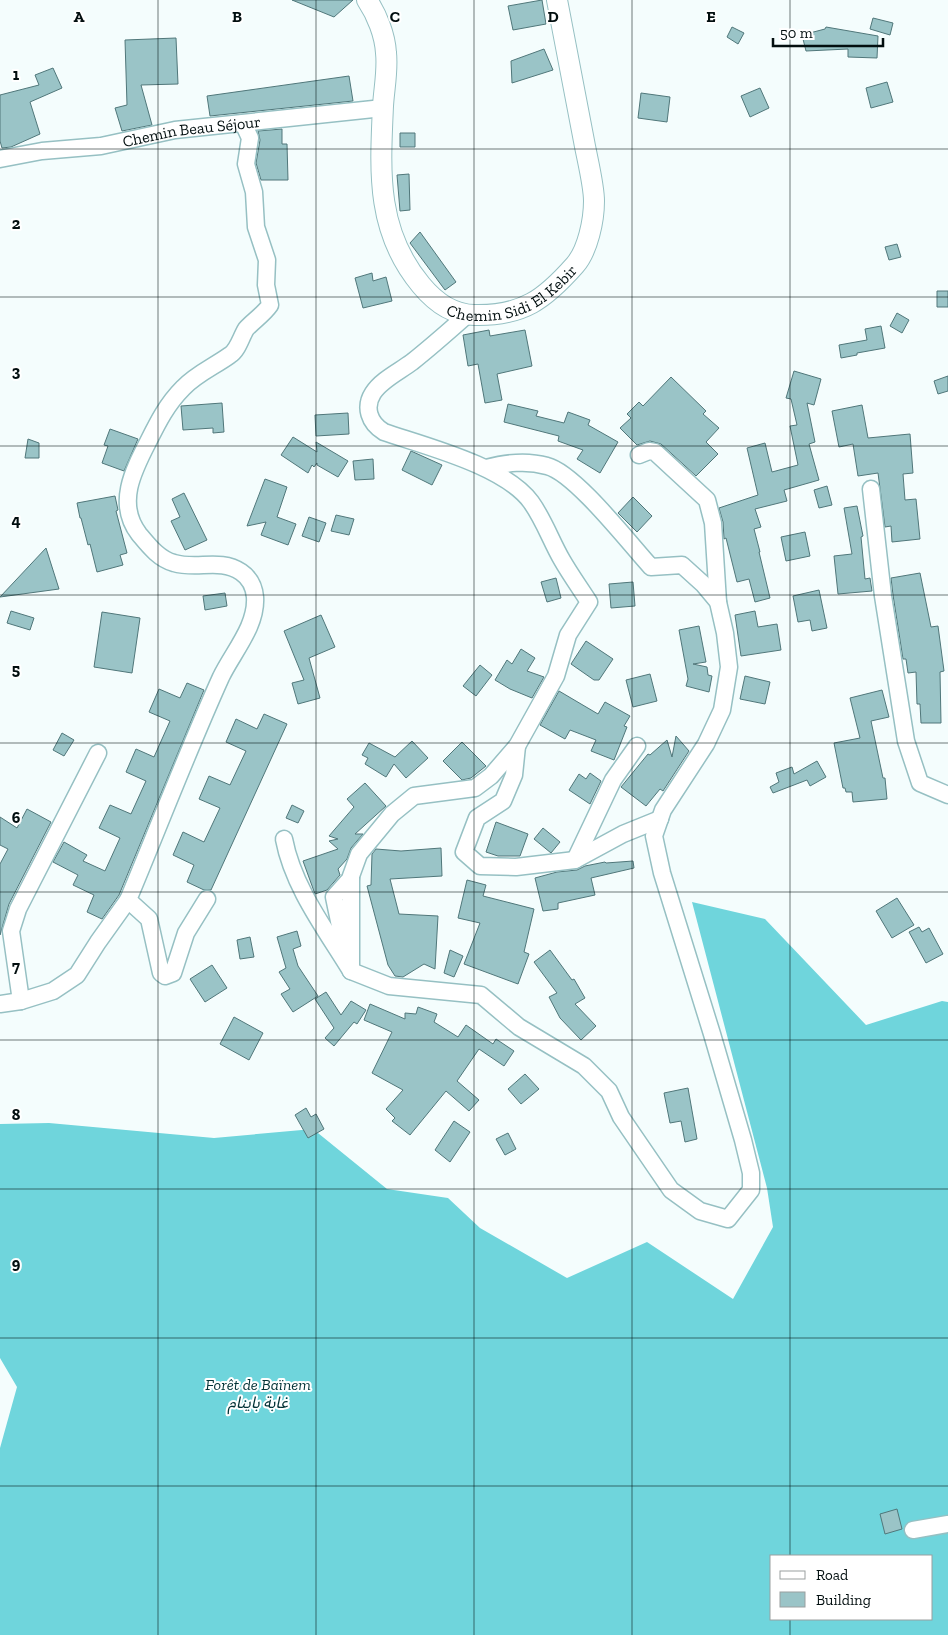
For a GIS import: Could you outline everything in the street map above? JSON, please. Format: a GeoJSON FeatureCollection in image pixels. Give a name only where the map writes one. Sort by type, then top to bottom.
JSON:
{"type":"FeatureCollection","features":[{"type":"Feature","properties":{"kind":"street","name":"Chemin Sidi El Kebir"},"geometry":{"type":"LineString","coordinates":[[367,0],[380,26],[386,53],[382,192],[386,220],[396,248],[410,272],[427,292],[446,308],[468,315],[491,315],[507,312],[537,301],[556,287],[580,260],[590,235],[594,200],[557,0]]}},
{"type":"Feature","properties":{"kind":"street","name":"Chemin Beau Séjour"},"geometry":{"type":"LineString","coordinates":[[0,159],[42,151],[101,146],[175,130],[383,108]]}},
{"type":"Feature","properties":{"kind":"street"},"geometry":{"type":"LineString","coordinates":[[0,1004],[21,1001],[53,991],[77,975],[128,900],[222,676],[249,626],[255,606],[253,586],[248,577],[233,567],[214,564],[183,565],[162,558],[138,533],[128,510],[127,497],[132,472],[167,406],[185,386],[232,354],[247,328],[263,315],[270,305],[266,286],[267,260],[256,227],[254,192],[246,164],[250,138],[243,123]]}},
{"type":"Feature","properties":{"kind":"street"},"geometry":{"type":"LineString","coordinates":[[350,971],[334,897],[351,878],[359,854],[392,814],[414,796],[475,788],[491,776],[517,746],[556,676],[568,635],[589,602],[562,559],[530,501],[512,485],[486,468],[384,432],[374,424],[368,412],[370,399],[377,387],[468,315]]}},
{"type":"Feature","properties":{"kind":"street"},"geometry":{"type":"LineString","coordinates":[[284,839],[287,852],[310,904],[350,971],[389,986],[481,995],[519,1027],[584,1066],[609,1091],[621,1117],[672,1190],[700,1211],[728,1219],[751,1190],[751,1173],[712,1034],[662,873],[654,836],[663,810],[706,744],[722,710],[729,667],[726,633],[718,602],[713,523],[707,500],[654,452],[649,451],[638,456]]}},
{"type":"Feature","properties":{"kind":"street"},"geometry":{"type":"LineString","coordinates":[[486,468],[520,462],[549,466],[568,477],[651,567],[682,565],[703,584],[718,602]]}},
{"type":"Feature","properties":{"kind":"street"},"geometry":{"type":"LineString","coordinates":[[871,489],[883,596],[906,741],[920,783],[948,795]]}},
{"type":"Feature","properties":{"kind":"street"},"geometry":{"type":"LineString","coordinates":[[517,746],[514,775],[503,801],[477,818],[464,852],[480,866],[516,868],[575,860],[623,834],[660,819]]}},
{"type":"Feature","properties":{"kind":"street"},"geometry":{"type":"LineString","coordinates":[[575,860],[612,780],[637,746]]}},
{"type":"Feature","properties":{"kind":"street"},"geometry":{"type":"LineString","coordinates":[[21,1001],[11,931],[18,909],[98,753]]}},
{"type":"Feature","properties":{"kind":"street"},"geometry":{"type":"LineString","coordinates":[[128,900],[149,919],[161,973],[169,976],[173,973],[186,933],[207,899]]}},
{"type":"Feature","properties":{"kind":"street"},"geometry":{"type":"LineString","coordinates":[[913,1530],[948,1524]]}},
{"type":"Feature","properties":{"kind":"green space","name":"Forêt de Baïnem غابة باينام"},"geometry":{"type":"Polygon","coordinates":[[[692,902],[765,919],[866,1025],[942,1001],[948,1002],[948,1635],[0,1635],[0,1448],[17,1387],[0,1358],[0,1124],[49,1123],[214,1138],[313,1129],[387,1189],[448,1198],[480,1228],[567,1278],[647,1242],[733,1299],[773,1227],[767,1188],[692,902]]]}},
{"type":"Feature","properties":{"kind":"building"},"geometry":{"type":"Polygon","coordinates":[[[292,0],[353,0],[334,17],[292,0]]]}},
{"type":"Feature","properties":{"kind":"building"},"geometry":{"type":"Polygon","coordinates":[[[542,0],[546,24],[513,30],[508,6],[542,0]]]}},
{"type":"Feature","properties":{"kind":"building"},"geometry":{"type":"Polygon","coordinates":[[[873,18],[893,23],[890,35],[870,29],[873,18]]]}},
{"type":"Feature","properties":{"kind":"building"},"geometry":{"type":"Polygon","coordinates":[[[732,27],[744,33],[738,44],[727,37],[732,27]]]}},
{"type":"Feature","properties":{"kind":"building"},"geometry":{"type":"Polygon","coordinates":[[[826,27],[878,36],[877,58],[848,57],[848,49],[806,51],[802,35],[825,29],[826,27]]]}},
{"type":"Feature","properties":{"kind":"building"},"geometry":{"type":"Polygon","coordinates":[[[176,38],[178,84],[141,85],[152,125],[122,131],[115,108],[127,105],[125,40],[176,38]]]}},
{"type":"Feature","properties":{"kind":"building"},"geometry":{"type":"Polygon","coordinates":[[[544,49],[553,70],[512,83],[511,61],[544,49]]]}},
{"type":"Feature","properties":{"kind":"building"},"geometry":{"type":"Polygon","coordinates":[[[53,68],[62,88],[30,102],[40,134],[11,147],[2,148],[0,141],[0,95],[39,85],[35,75],[53,68]]]}},
{"type":"Feature","properties":{"kind":"building"},"geometry":{"type":"Polygon","coordinates":[[[349,76],[353,101],[210,116],[207,96],[349,76]]]}},
{"type":"Feature","properties":{"kind":"building"},"geometry":{"type":"Polygon","coordinates":[[[887,82],[893,102],[871,108],[866,88],[887,82]]]}},
{"type":"Feature","properties":{"kind":"building"},"geometry":{"type":"Polygon","coordinates":[[[760,88],[769,108],[750,117],[741,96],[760,88]]]}},
{"type":"Feature","properties":{"kind":"building"},"geometry":{"type":"Polygon","coordinates":[[[641,93],[670,97],[667,122],[638,118],[641,93]]]}},
{"type":"Feature","properties":{"kind":"building"},"geometry":{"type":"Polygon","coordinates":[[[282,129],[282,144],[287,144],[288,180],[261,180],[256,163],[260,140],[258,131],[282,129]]]}},
{"type":"Feature","properties":{"kind":"building"},"geometry":{"type":"Polygon","coordinates":[[[400,133],[415,133],[415,147],[400,147],[400,133]]]}},
{"type":"Feature","properties":{"kind":"building"},"geometry":{"type":"Polygon","coordinates":[[[409,174],[410,210],[400,211],[397,175],[409,174]]]}},
{"type":"Feature","properties":{"kind":"building"},"geometry":{"type":"Polygon","coordinates":[[[420,232],[456,282],[445,290],[410,243],[420,232]]]}},
{"type":"Feature","properties":{"kind":"building"},"geometry":{"type":"Polygon","coordinates":[[[897,244],[901,257],[889,260],[885,247],[897,244]]]}},
{"type":"Feature","properties":{"kind":"building"},"geometry":{"type":"Polygon","coordinates":[[[372,273],[373,281],[386,277],[392,301],[363,308],[355,278],[372,273]]]}},
{"type":"Feature","properties":{"kind":"building"},"geometry":{"type":"Polygon","coordinates":[[[937,291],[948,291],[948,307],[937,307],[937,291]]]}},
{"type":"Feature","properties":{"kind":"building"},"geometry":{"type":"Polygon","coordinates":[[[897,313],[909,320],[902,333],[890,326],[897,313]]]}},
{"type":"Feature","properties":{"kind":"building"},"geometry":{"type":"Polygon","coordinates":[[[881,326],[885,348],[841,358],[839,345],[867,340],[865,329],[881,326]]]}},
{"type":"Feature","properties":{"kind":"building"},"geometry":{"type":"Polygon","coordinates":[[[489,330],[490,336],[525,330],[532,366],[497,374],[502,400],[485,403],[478,364],[468,366],[463,335],[489,330]]]}},
{"type":"Feature","properties":{"kind":"building"},"geometry":{"type":"Polygon","coordinates":[[[794,371],[821,379],[814,405],[807,403],[815,442],[809,444],[819,480],[784,490],[787,501],[755,509],[761,527],[754,529],[770,598],[755,602],[749,579],[737,582],[726,538],[724,539],[723,522],[719,508],[758,495],[747,448],[765,443],[772,472],[798,465],[790,426],[797,425],[791,399],[786,398],[794,371]]]}},
{"type":"Feature","properties":{"kind":"building"},"geometry":{"type":"Polygon","coordinates":[[[948,376],[948,391],[938,394],[934,381],[948,376]]]}},
{"type":"Feature","properties":{"kind":"building"},"geometry":{"type":"Polygon","coordinates":[[[671,377],[706,411],[703,414],[719,428],[706,442],[718,454],[696,476],[661,444],[650,441],[637,445],[620,428],[631,418],[627,414],[639,402],[643,406],[671,377]]]}},
{"type":"Feature","properties":{"kind":"building"},"geometry":{"type":"Polygon","coordinates":[[[222,403],[224,432],[213,433],[213,428],[183,430],[181,406],[222,403]]]}},
{"type":"Feature","properties":{"kind":"building"},"geometry":{"type":"Polygon","coordinates":[[[508,404],[538,411],[536,416],[564,423],[568,412],[590,420],[588,425],[618,442],[600,473],[577,459],[583,450],[558,441],[559,436],[504,422],[508,404]]]}},
{"type":"Feature","properties":{"kind":"building"},"geometry":{"type":"Polygon","coordinates":[[[862,405],[868,438],[910,434],[913,473],[903,474],[905,500],[916,499],[920,539],[892,542],[891,526],[885,527],[878,473],[858,476],[853,444],[839,447],[832,411],[862,405]]]}},
{"type":"Feature","properties":{"kind":"building"},"geometry":{"type":"Polygon","coordinates":[[[348,413],[349,434],[316,436],[315,415],[348,413]]]}},
{"type":"Feature","properties":{"kind":"building"},"geometry":{"type":"Polygon","coordinates":[[[110,429],[138,439],[124,471],[102,463],[108,446],[104,445],[110,429]]]}},
{"type":"Feature","properties":{"kind":"building"},"geometry":{"type":"Polygon","coordinates":[[[293,437],[317,452],[316,442],[348,461],[338,477],[317,465],[317,463],[314,467],[312,465],[308,473],[281,455],[293,437]]]}},
{"type":"Feature","properties":{"kind":"building"},"geometry":{"type":"Polygon","coordinates":[[[28,439],[39,443],[39,458],[25,458],[28,439]]]}},
{"type":"Feature","properties":{"kind":"building"},"geometry":{"type":"Polygon","coordinates":[[[411,451],[442,465],[432,485],[402,470],[411,451]]]}},
{"type":"Feature","properties":{"kind":"building"},"geometry":{"type":"Polygon","coordinates":[[[373,459],[374,479],[355,480],[353,461],[373,459]]]}},
{"type":"Feature","properties":{"kind":"building"},"geometry":{"type":"Polygon","coordinates":[[[265,479],[287,487],[277,517],[296,524],[288,545],[261,535],[266,522],[247,526],[265,479]]]}},
{"type":"Feature","properties":{"kind":"building"},"geometry":{"type":"Polygon","coordinates":[[[827,486],[832,505],[819,508],[814,490],[827,486]]]}},
{"type":"Feature","properties":{"kind":"building"},"geometry":{"type":"Polygon","coordinates":[[[184,493],[207,540],[185,550],[171,521],[180,517],[172,499],[184,493]]]}},
{"type":"Feature","properties":{"kind":"building"},"geometry":{"type":"Polygon","coordinates":[[[115,496],[118,510],[116,511],[127,553],[120,555],[123,565],[97,572],[77,503],[115,496]]]}},
{"type":"Feature","properties":{"kind":"building"},"geometry":{"type":"Polygon","coordinates":[[[633,497],[652,516],[637,532],[618,513],[633,497]]]}},
{"type":"Feature","properties":{"kind":"building"},"geometry":{"type":"Polygon","coordinates":[[[857,506],[863,536],[861,537],[865,579],[870,578],[872,591],[838,594],[834,556],[852,554],[844,508],[857,506]]]}},
{"type":"Feature","properties":{"kind":"building"},"geometry":{"type":"Polygon","coordinates":[[[336,515],[354,519],[349,535],[331,531],[336,515]]]}},
{"type":"Feature","properties":{"kind":"building"},"geometry":{"type":"Polygon","coordinates":[[[309,517],[326,523],[319,542],[302,536],[309,517]]]}},
{"type":"Feature","properties":{"kind":"building"},"geometry":{"type":"Polygon","coordinates":[[[805,532],[810,556],[786,561],[781,537],[805,532]]]}},
{"type":"Feature","properties":{"kind":"building"},"geometry":{"type":"Polygon","coordinates":[[[46,548],[59,589],[0,597],[46,548]]]}},
{"type":"Feature","properties":{"kind":"building"},"geometry":{"type":"Polygon","coordinates":[[[920,573],[931,627],[938,626],[944,671],[940,672],[941,723],[921,723],[920,704],[917,704],[916,672],[908,673],[906,659],[903,659],[893,595],[891,578],[920,573]]]}},
{"type":"Feature","properties":{"kind":"building"},"geometry":{"type":"Polygon","coordinates":[[[556,578],[561,598],[547,602],[541,582],[556,578]]]}},
{"type":"Feature","properties":{"kind":"building"},"geometry":{"type":"Polygon","coordinates":[[[633,582],[635,606],[611,608],[609,584],[633,582]]]}},
{"type":"Feature","properties":{"kind":"building"},"geometry":{"type":"Polygon","coordinates":[[[819,590],[827,628],[812,631],[810,620],[798,622],[793,596],[819,590]]]}},
{"type":"Feature","properties":{"kind":"building"},"geometry":{"type":"Polygon","coordinates":[[[225,593],[227,606],[205,610],[203,596],[225,593]]]}},
{"type":"Feature","properties":{"kind":"building"},"geometry":{"type":"Polygon","coordinates":[[[11,611],[34,618],[30,630],[7,623],[11,611]]]}},
{"type":"Feature","properties":{"kind":"building"},"geometry":{"type":"Polygon","coordinates":[[[755,611],[758,627],[777,624],[781,650],[741,656],[735,615],[755,611]]]}},
{"type":"Feature","properties":{"kind":"building"},"geometry":{"type":"Polygon","coordinates":[[[102,612],[140,618],[132,673],[94,667],[102,612]]]}},
{"type":"Feature","properties":{"kind":"building"},"geometry":{"type":"Polygon","coordinates":[[[321,615],[335,647],[309,658],[320,698],[298,704],[292,683],[304,680],[284,631],[321,615]]]}},
{"type":"Feature","properties":{"kind":"building"},"geometry":{"type":"Polygon","coordinates":[[[699,626],[706,662],[693,664],[707,667],[708,675],[712,676],[709,692],[686,686],[688,679],[679,630],[699,626]]]}},
{"type":"Feature","properties":{"kind":"building"},"geometry":{"type":"Polygon","coordinates":[[[586,641],[613,659],[599,680],[594,680],[571,664],[586,641]]]}},
{"type":"Feature","properties":{"kind":"building"},"geometry":{"type":"Polygon","coordinates":[[[521,649],[535,658],[527,671],[544,677],[532,698],[510,689],[495,680],[507,660],[512,664],[521,649]]]}},
{"type":"Feature","properties":{"kind":"building"},"geometry":{"type":"Polygon","coordinates":[[[480,665],[492,675],[476,696],[463,686],[480,665]]]}},
{"type":"Feature","properties":{"kind":"building"},"geometry":{"type":"Polygon","coordinates":[[[650,674],[657,701],[633,707],[626,680],[650,674]]]}},
{"type":"Feature","properties":{"kind":"building"},"geometry":{"type":"Polygon","coordinates":[[[745,676],[770,682],[765,704],[740,699],[745,676]]]}},
{"type":"Feature","properties":{"kind":"building"},"geometry":{"type":"Polygon","coordinates":[[[187,683],[204,690],[119,895],[102,919],[87,912],[94,895],[73,885],[78,875],[53,862],[64,842],[87,855],[83,861],[105,871],[120,838],[99,828],[110,805],[131,814],[146,781],[126,772],[136,749],[154,757],[170,721],[149,712],[159,689],[180,698],[187,683]]]}},
{"type":"Feature","properties":{"kind":"building"},"geometry":{"type":"Polygon","coordinates":[[[882,690],[889,717],[871,721],[883,778],[885,778],[887,799],[853,802],[852,792],[846,792],[845,788],[843,788],[834,743],[860,738],[850,698],[882,690]]]}},
{"type":"Feature","properties":{"kind":"building"},"geometry":{"type":"Polygon","coordinates":[[[559,691],[598,714],[605,702],[630,716],[624,726],[627,727],[614,760],[591,751],[596,740],[570,730],[565,739],[540,725],[559,691]]]}},
{"type":"Feature","properties":{"kind":"building"},"geometry":{"type":"Polygon","coordinates":[[[264,714],[287,724],[211,890],[204,890],[187,882],[194,865],[173,855],[183,832],[204,842],[220,808],[199,799],[209,776],[230,785],[246,751],[226,742],[236,719],[257,729],[264,714]]]}},
{"type":"Feature","properties":{"kind":"building"},"geometry":{"type":"Polygon","coordinates":[[[62,733],[74,740],[64,756],[53,750],[62,733]]]}},
{"type":"Feature","properties":{"kind":"building"},"geometry":{"type":"Polygon","coordinates":[[[676,736],[689,751],[663,791],[660,789],[646,806],[621,787],[648,754],[650,755],[667,740],[672,757],[676,736]]]}},
{"type":"Feature","properties":{"kind":"building"},"geometry":{"type":"Polygon","coordinates":[[[412,741],[428,758],[406,778],[394,764],[386,777],[365,764],[368,758],[362,755],[369,743],[395,757],[412,741]]]}},
{"type":"Feature","properties":{"kind":"building"},"geometry":{"type":"Polygon","coordinates":[[[462,742],[486,766],[471,778],[462,780],[443,761],[462,742]]]}},
{"type":"Feature","properties":{"kind":"building"},"geometry":{"type":"Polygon","coordinates":[[[817,761],[826,777],[810,786],[807,780],[773,793],[770,787],[779,782],[776,773],[792,767],[794,774],[817,761]]]}},
{"type":"Feature","properties":{"kind":"building"},"geometry":{"type":"Polygon","coordinates":[[[590,773],[601,781],[590,804],[569,790],[579,774],[586,779],[590,773]]]}},
{"type":"Feature","properties":{"kind":"building"},"geometry":{"type":"Polygon","coordinates":[[[365,783],[386,806],[355,834],[363,834],[351,848],[347,859],[338,869],[340,875],[327,890],[315,894],[303,861],[338,849],[329,841],[338,839],[329,836],[354,807],[347,799],[365,783]]]}},
{"type":"Feature","properties":{"kind":"building"},"geometry":{"type":"Polygon","coordinates":[[[292,805],[304,811],[298,823],[286,818],[292,805]]]}},
{"type":"Feature","properties":{"kind":"building"},"geometry":{"type":"Polygon","coordinates":[[[27,809],[51,822],[9,904],[0,935],[0,864],[8,849],[0,845],[0,817],[17,828],[27,809]]]}},
{"type":"Feature","properties":{"kind":"building"},"geometry":{"type":"Polygon","coordinates":[[[496,822],[528,834],[520,856],[498,856],[486,852],[496,822]]]}},
{"type":"Feature","properties":{"kind":"building"},"geometry":{"type":"Polygon","coordinates":[[[543,828],[560,842],[551,853],[534,839],[543,828]]]}},
{"type":"Feature","properties":{"kind":"building"},"geometry":{"type":"Polygon","coordinates":[[[441,848],[442,876],[390,879],[399,914],[438,916],[435,969],[424,964],[403,977],[395,976],[388,965],[367,886],[371,885],[372,854],[376,849],[401,851],[441,848]]]}},
{"type":"Feature","properties":{"kind":"building"},"geometry":{"type":"Polygon","coordinates":[[[633,861],[634,868],[591,878],[595,895],[558,903],[558,909],[543,911],[535,878],[557,872],[577,870],[585,866],[605,862],[633,861]]]}},
{"type":"Feature","properties":{"kind":"building"},"geometry":{"type":"Polygon","coordinates":[[[467,880],[486,885],[483,896],[534,909],[524,952],[529,954],[518,984],[464,964],[480,923],[458,918],[467,880]]]}},
{"type":"Feature","properties":{"kind":"building"},"geometry":{"type":"Polygon","coordinates":[[[897,898],[914,925],[892,938],[876,911],[897,898]]]}},
{"type":"Feature","properties":{"kind":"building"},"geometry":{"type":"Polygon","coordinates":[[[919,927],[922,932],[929,928],[943,954],[926,963],[909,932],[919,927]]]}},
{"type":"Feature","properties":{"kind":"building"},"geometry":{"type":"Polygon","coordinates":[[[297,931],[301,946],[293,949],[298,966],[318,996],[293,1012],[281,994],[290,989],[279,972],[286,968],[277,937],[297,931]]]}},
{"type":"Feature","properties":{"kind":"building"},"geometry":{"type":"Polygon","coordinates":[[[250,937],[254,957],[240,959],[237,940],[250,937]]]}},
{"type":"Feature","properties":{"kind":"building"},"geometry":{"type":"Polygon","coordinates":[[[450,950],[463,956],[454,977],[444,973],[450,950]]]}},
{"type":"Feature","properties":{"kind":"building"},"geometry":{"type":"Polygon","coordinates":[[[550,950],[572,980],[574,979],[585,998],[575,1004],[596,1026],[581,1040],[560,1018],[549,997],[557,993],[534,962],[550,950]]]}},
{"type":"Feature","properties":{"kind":"building"},"geometry":{"type":"Polygon","coordinates":[[[212,965],[227,988],[205,1002],[190,979],[212,965]]]}},
{"type":"Feature","properties":{"kind":"building"},"geometry":{"type":"Polygon","coordinates":[[[326,992],[341,1015],[351,1001],[366,1010],[357,1024],[354,1022],[334,1046],[325,1038],[334,1028],[315,999],[326,992]]]}},
{"type":"Feature","properties":{"kind":"building"},"geometry":{"type":"Polygon","coordinates":[[[370,1004],[405,1019],[405,1013],[416,1014],[418,1007],[437,1014],[434,1022],[458,1037],[466,1025],[493,1044],[496,1039],[514,1051],[504,1066],[479,1049],[457,1081],[479,1100],[469,1111],[446,1091],[410,1135],[392,1121],[395,1118],[386,1109],[403,1090],[372,1073],[392,1032],[364,1020],[370,1004]]]}},
{"type":"Feature","properties":{"kind":"building"},"geometry":{"type":"Polygon","coordinates":[[[234,1017],[263,1033],[249,1060],[220,1044],[234,1017]]]}},
{"type":"Feature","properties":{"kind":"building"},"geometry":{"type":"Polygon","coordinates":[[[525,1074],[539,1089],[521,1104],[508,1089],[525,1074]]]}},
{"type":"Feature","properties":{"kind":"building"},"geometry":{"type":"Polygon","coordinates":[[[688,1088],[697,1139],[685,1142],[681,1121],[670,1123],[664,1093],[688,1088]]]}},
{"type":"Feature","properties":{"kind":"building"},"geometry":{"type":"Polygon","coordinates":[[[306,1108],[311,1117],[316,1114],[324,1129],[308,1138],[295,1115],[306,1108]]]}},
{"type":"Feature","properties":{"kind":"building"},"geometry":{"type":"Polygon","coordinates":[[[454,1121],[470,1132],[450,1162],[435,1150],[454,1121]]]}},
{"type":"Feature","properties":{"kind":"building"},"geometry":{"type":"Polygon","coordinates":[[[508,1133],[516,1149],[505,1155],[496,1139],[508,1133]]]}},
{"type":"Feature","properties":{"kind":"building"},"geometry":{"type":"Polygon","coordinates":[[[897,1509],[902,1529],[885,1534],[880,1514],[897,1509]]]}}]}
